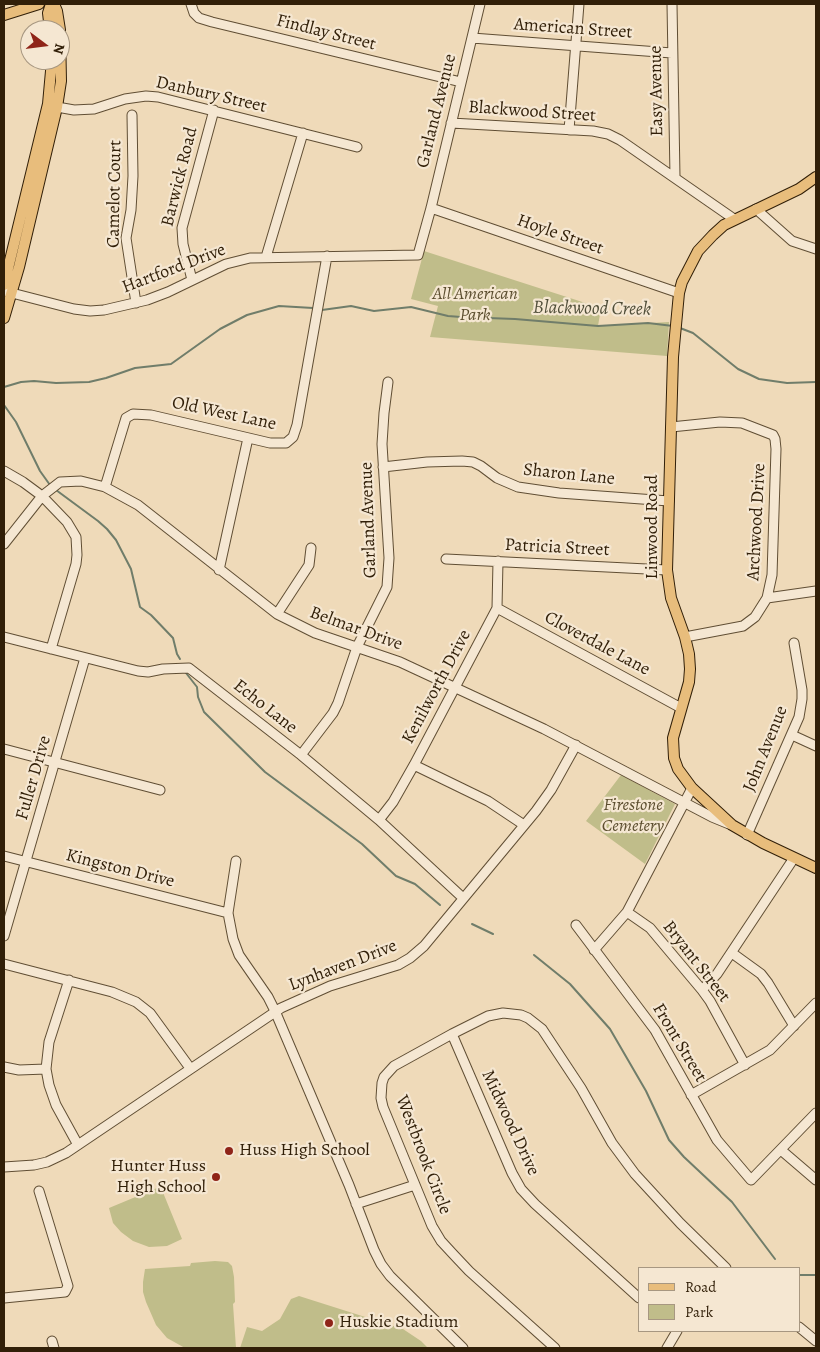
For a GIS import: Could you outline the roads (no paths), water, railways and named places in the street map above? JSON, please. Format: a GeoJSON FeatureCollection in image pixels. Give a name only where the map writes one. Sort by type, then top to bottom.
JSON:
{"type":"FeatureCollection","features":[{"type":"Feature","properties":{"kind":"main road"},"geometry":{"type":"LineString","coordinates":[[4,15],[39,4]]}},
{"type":"Feature","properties":{"kind":"main road"},"geometry":{"type":"LineString","coordinates":[[49,20],[48,13],[52,4]]}},
{"type":"Feature","properties":{"kind":"main road"},"geometry":{"type":"LineString","coordinates":[[52,4],[57,11],[58,20]]}},
{"type":"Feature","properties":{"kind":"main road"},"geometry":{"type":"LineString","coordinates":[[4,318],[7,290],[48,104],[51,70]]}},
{"type":"Feature","properties":{"kind":"main road"},"geometry":{"type":"LineString","coordinates":[[7,290],[57,107],[61,70]]}},
{"type":"Feature","properties":{"kind":"main road","name":"Linwood Road"},"geometry":{"type":"LineString","coordinates":[[816,177],[799,189],[734,219],[713,235],[698,251],[679,293],[674,343],[667,570],[671,598],[689,654],[690,669],[689,682],[674,730],[672,748],[678,769],[692,788],[732,825],[747,835],[816,868]]}},
{"type":"Feature","properties":{"kind":"street","name":"Findlay Street"},"geometry":{"type":"LineString","coordinates":[[190,4],[194,13],[199,18],[212,22],[461,82]]}},
{"type":"Feature","properties":{"kind":"street","name":"Garland Avenue"},"geometry":{"type":"LineString","coordinates":[[418,255],[480,4]]}},
{"type":"Feature","properties":{"kind":"street"},"geometry":{"type":"LineString","coordinates":[[569,130],[579,4]]}},
{"type":"Feature","properties":{"kind":"street","name":"Easy Avenue"},"geometry":{"type":"LineString","coordinates":[[672,4],[675,177]]}},
{"type":"Feature","properties":{"kind":"street","name":"American Street"},"geometry":{"type":"LineString","coordinates":[[472,38],[672,53]]}},
{"type":"Feature","properties":{"kind":"street","name":"Danbury Street"},"geometry":{"type":"LineString","coordinates":[[57,107],[74,110],[94,109],[125,99],[146,96],[214,110],[357,148]]}},
{"type":"Feature","properties":{"kind":"street","name":"Barwick Road"},"geometry":{"type":"LineString","coordinates":[[192,280],[183,244],[182,228],[214,110]]}},
{"type":"Feature","properties":{"kind":"street","name":"Camelot Court"},"geometry":{"type":"LineString","coordinates":[[132,115],[133,176],[131,210],[126,238],[136,303]]}},
{"type":"Feature","properties":{"kind":"street","name":"Blackwood Street"},"geometry":{"type":"LineString","coordinates":[[451,123],[593,131],[615,137],[734,219]]}},
{"type":"Feature","properties":{"kind":"street"},"geometry":{"type":"LineString","coordinates":[[266,257],[303,133]]}},
{"type":"Feature","properties":{"kind":"street","name":"Hoyle Street"},"geometry":{"type":"LineString","coordinates":[[431,208],[679,293]]}},
{"type":"Feature","properties":{"kind":"street"},"geometry":{"type":"LineString","coordinates":[[756,210],[792,241],[816,249]]}},
{"type":"Feature","properties":{"kind":"street","name":"Hartford Drive"},"geometry":{"type":"LineString","coordinates":[[7,290],[74,309],[90,311],[115,308],[164,294],[226,264],[250,258],[418,255]]}},
{"type":"Feature","properties":{"kind":"street","name":"Old West Lane"},"geometry":{"type":"LineString","coordinates":[[104,487],[126,418],[133,414],[151,415],[270,443],[286,443],[293,437],[297,425],[327,256]]}},
{"type":"Feature","properties":{"kind":"street","name":"Garland Avenue"},"geometry":{"type":"LineString","coordinates":[[301,755],[338,703],[357,647],[384,597],[389,577],[383,467],[384,413],[388,382]]}},
{"type":"Feature","properties":{"kind":"street","name":"Archwood Drive"},"geometry":{"type":"LineString","coordinates":[[671,426],[735,422],[766,431],[773,435],[775,439],[772,576],[767,598],[756,617],[743,626],[684,637]]}},
{"type":"Feature","properties":{"kind":"street"},"geometry":{"type":"LineString","coordinates":[[219,570],[248,438]]}},
{"type":"Feature","properties":{"kind":"street","name":"Sharon Lane"},"geometry":{"type":"LineString","coordinates":[[383,467],[427,462],[473,462],[497,478],[518,487],[559,493],[669,500]]}},
{"type":"Feature","properties":{"kind":"street"},"geometry":{"type":"LineString","coordinates":[[4,471],[42,496],[72,529],[77,546],[76,564],[50,649]]}},
{"type":"Feature","properties":{"kind":"street","name":"Belmar Drive"},"geometry":{"type":"LineString","coordinates":[[4,544],[42,496],[60,482],[81,481],[104,487],[138,505],[277,614],[315,633],[400,662],[576,745],[684,803],[732,825]]}},
{"type":"Feature","properties":{"kind":"street"},"geometry":{"type":"LineString","coordinates":[[277,614],[308,565],[311,548]]}},
{"type":"Feature","properties":{"kind":"street","name":"Patricia Street"},"geometry":{"type":"LineString","coordinates":[[446,559],[667,570]]}},
{"type":"Feature","properties":{"kind":"street","name":"Kenilworth Drive"},"geometry":{"type":"LineString","coordinates":[[379,820],[393,802],[414,765],[497,608],[499,600],[498,561]]}},
{"type":"Feature","properties":{"kind":"street"},"geometry":{"type":"LineString","coordinates":[[767,598],[816,591]]}},
{"type":"Feature","properties":{"kind":"street","name":"Cloverdale Lane"},"geometry":{"type":"LineString","coordinates":[[497,608],[681,708]]}},
{"type":"Feature","properties":{"kind":"street","name":"Echo Lane"},"geometry":{"type":"LineString","coordinates":[[4,636],[143,672],[182,667],[188,668],[301,755],[379,820],[463,898]]}},
{"type":"Feature","properties":{"kind":"street","name":"John Avenue"},"geometry":{"type":"LineString","coordinates":[[747,835],[799,717],[802,699],[794,643]]}},
{"type":"Feature","properties":{"kind":"street","name":"Fuller Drive"},"geometry":{"type":"LineString","coordinates":[[4,936],[85,658]]}},
{"type":"Feature","properties":{"kind":"street"},"geometry":{"type":"LineString","coordinates":[[792,735],[816,746]]}},
{"type":"Feature","properties":{"kind":"street","name":"Lynhaven Drive"},"geometry":{"type":"LineString","coordinates":[[4,1167],[46,1162],[66,1153],[190,1068],[297,999],[330,986],[405,962],[424,946],[524,825],[551,790],[576,745]]}},
{"type":"Feature","properties":{"kind":"street"},"geometry":{"type":"LineString","coordinates":[[4,749],[160,790]]}},
{"type":"Feature","properties":{"kind":"street"},"geometry":{"type":"LineString","coordinates":[[414,765],[488,801],[524,825]]}},
{"type":"Feature","properties":{"kind":"street"},"geometry":{"type":"LineString","coordinates":[[594,950],[626,912],[692,788]]}},
{"type":"Feature","properties":{"kind":"street","name":"Kingston Drive"},"geometry":{"type":"LineString","coordinates":[[4,856],[228,912]]}},
{"type":"Feature","properties":{"kind":"street"},"geometry":{"type":"LineString","coordinates":[[702,990],[717,974],[732,953],[794,858]]}},
{"type":"Feature","properties":{"kind":"street"},"geometry":{"type":"LineString","coordinates":[[236,861],[228,912],[233,940],[239,955],[276,1011],[381,1264],[399,1285],[463,1348]]}},
{"type":"Feature","properties":{"kind":"street","name":"Bryant Street"},"geometry":{"type":"LineString","coordinates":[[626,912],[650,928],[702,990],[745,1065]]}},
{"type":"Feature","properties":{"kind":"street","name":"Front Street"},"geometry":{"type":"LineString","coordinates":[[576,925],[655,1030],[671,1055],[717,1140],[750,1180],[781,1150]]}},
{"type":"Feature","properties":{"kind":"street"},"geometry":{"type":"LineString","coordinates":[[732,953],[761,974],[794,1026]]}},
{"type":"Feature","properties":{"kind":"street"},"geometry":{"type":"LineString","coordinates":[[4,964],[120,995],[144,1007],[161,1027],[190,1068]]}},
{"type":"Feature","properties":{"kind":"street"},"geometry":{"type":"LineString","coordinates":[[69,980],[49,1042],[46,1069],[56,1105],[78,1145]]}},
{"type":"Feature","properties":{"kind":"street"},"geometry":{"type":"LineString","coordinates":[[691,1095],[770,1050],[816,1003]]}},
{"type":"Feature","properties":{"kind":"street","name":"Westbrook Circle"},"geometry":{"type":"LineString","coordinates":[[555,1348],[452,1254],[432,1226],[382,1107],[382,1083],[394,1066],[488,1016],[496,1014],[521,1015],[538,1026],[547,1035],[581,1088],[612,1143],[635,1174],[722,1267]]}},
{"type":"Feature","properties":{"kind":"street","name":"Midwood Drive"},"geometry":{"type":"LineString","coordinates":[[452,1034],[512,1173],[521,1189],[535,1204],[638,1297]]}},
{"type":"Feature","properties":{"kind":"street"},"geometry":{"type":"LineString","coordinates":[[4,1067],[26,1070],[46,1069]]}},
{"type":"Feature","properties":{"kind":"street"},"geometry":{"type":"LineString","coordinates":[[816,1113],[781,1150],[816,1180]]}},
{"type":"Feature","properties":{"kind":"street"},"geometry":{"type":"LineString","coordinates":[[356,1204],[414,1185]]}},
{"type":"Feature","properties":{"kind":"street"},"geometry":{"type":"LineString","coordinates":[[4,1298],[65,1292],[68,1286],[39,1191]]}},
{"type":"Feature","properties":{"kind":"street"},"geometry":{"type":"LineString","coordinates":[[800,1328],[816,1341]]}},
{"type":"Feature","properties":{"kind":"street"},"geometry":{"type":"LineString","coordinates":[[667,1348],[675,1332]]}},
{"type":"Feature","properties":{"kind":"waterway","name":"Blackwood Creek"},"geometry":{"type":"LineString","coordinates":[[4,387],[21,382],[34,381],[56,383],[89,382],[135,368],[171,364],[220,329],[247,315],[279,306],[313,308]]}},
{"type":"Feature","properties":{"kind":"waterway","name":"Blackwood Creek"},"geometry":{"type":"LineString","coordinates":[[322,310],[351,306],[374,311],[411,307],[448,316],[461,317],[515,319],[598,326],[648,323],[673,326]]}},
{"type":"Feature","properties":{"kind":"waterway","name":"Blackwood Creek"},"geometry":{"type":"LineString","coordinates":[[680,328],[693,333],[738,369],[759,379],[787,383],[816,382]]}},
{"type":"Feature","properties":{"kind":"waterway"},"geometry":{"type":"LineString","coordinates":[[4,405],[16,422],[40,471],[50,485]]}},
{"type":"Feature","properties":{"kind":"waterway"},"geometry":{"type":"LineString","coordinates":[[56,490],[98,521],[116,540],[131,569],[140,607],[151,615],[173,638],[180,659]]}},
{"type":"Feature","properties":{"kind":"waterway"},"geometry":{"type":"LineString","coordinates":[[186,673],[197,687],[198,697],[204,712],[265,772],[362,844],[396,876],[415,884],[440,905]]}},
{"type":"Feature","properties":{"kind":"waterway"},"geometry":{"type":"LineString","coordinates":[[472,924],[493,934]]}},
{"type":"Feature","properties":{"kind":"waterway"},"geometry":{"type":"LineString","coordinates":[[534,955],[570,984],[610,1029],[646,1091],[669,1140],[684,1157],[732,1202],[775,1259]]}},
{"type":"Feature","properties":{"kind":"waterway"},"geometry":{"type":"LineString","coordinates":[[800,1275],[816,1275]]}},
{"type":"Feature","properties":{"kind":"place","name":"Huss High School"},"geometry":{"type":"Point","coordinates":[229,1151]}},
{"type":"Feature","properties":{"kind":"place","name":"Hunter Huss High School"},"geometry":{"type":"Point","coordinates":[216,1177]}},
{"type":"Feature","properties":{"kind":"place","name":"Huskie Stadium"},"geometry":{"type":"Point","coordinates":[329,1323]}},
{"type":"Feature","properties":{"kind":"park label","name":"All American Park"},"geometry":{"type":"Point","coordinates":[475,305]}},
{"type":"Feature","properties":{"kind":"park label","name":"Firestone Cemetery"},"geometry":{"type":"Point","coordinates":[633,816]}}]}
